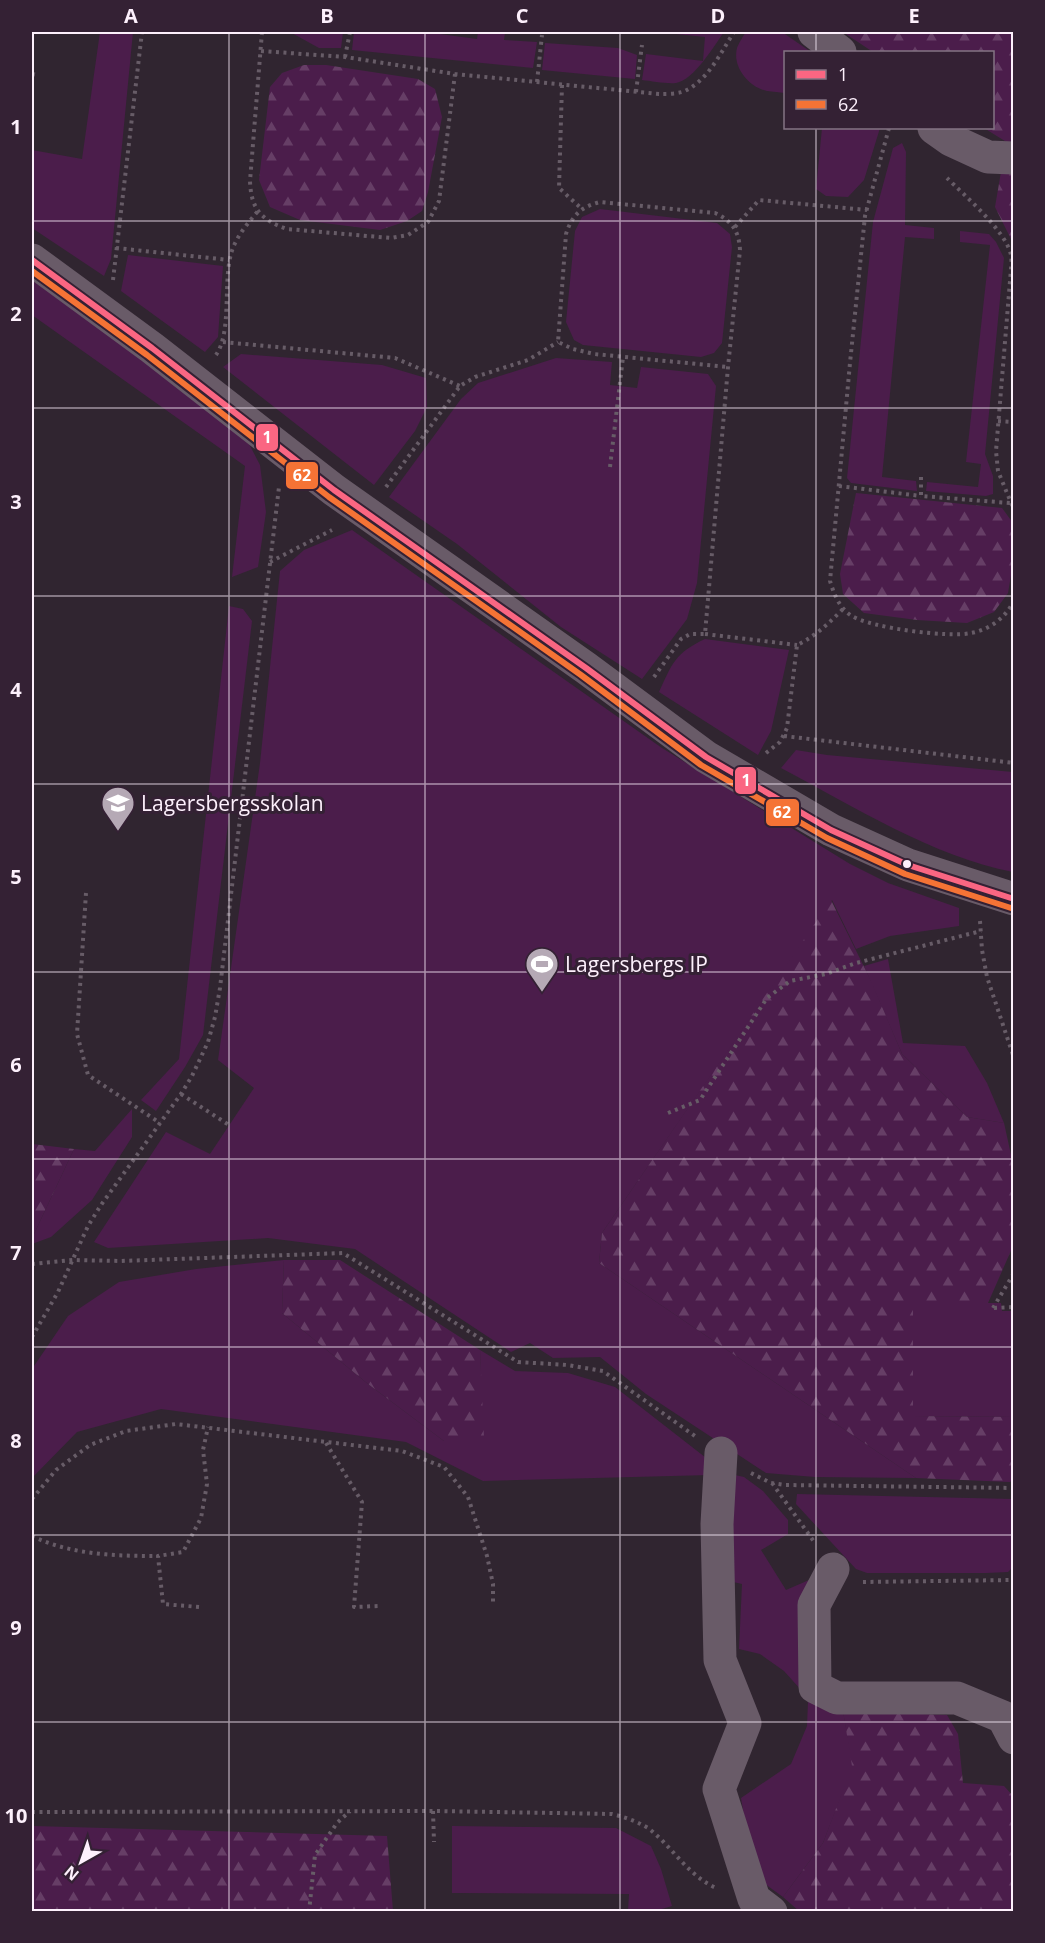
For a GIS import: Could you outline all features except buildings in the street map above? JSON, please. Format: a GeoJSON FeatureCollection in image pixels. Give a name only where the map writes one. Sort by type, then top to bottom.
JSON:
{"type":"FeatureCollection","features":[{"type":"Feature","properties":{"kind":"street"},"geometry":{"type":"LineString","coordinates":[[814,32],[839,51]]}},
{"type":"Feature","properties":{"kind":"street"},"geometry":{"type":"LineString","coordinates":[[935,129],[951,140],[1001,158]]}},
{"type":"Feature","properties":{"kind":"street"},"geometry":{"type":"LineString","coordinates":[[32,260],[367,513],[706,757],[831,830],[908,865],[1000,895]]}},
{"type":"Feature","properties":{"kind":"street"},"geometry":{"type":"LineString","coordinates":[[721,1453],[717,1524],[720,1660],[745,1723],[719,1790],[763,1905]]}},
{"type":"Feature","properties":{"kind":"street"},"geometry":{"type":"LineString","coordinates":[[833,1569],[814,1605],[815,1687],[837,1698],[957,1698],[1003,1717],[1014,1738]]}},
{"type":"Feature","properties":{"kind":"path"},"geometry":{"type":"LineString","coordinates":[[108,316],[142,32]]}},
{"type":"Feature","properties":{"kind":"path"},"geometry":{"type":"LineString","coordinates":[[262,32],[250,194],[258,211],[273,224],[287,229],[391,238],[415,232],[428,222],[440,201],[455,74]]}},
{"type":"Feature","properties":{"kind":"path"},"geometry":{"type":"LineString","coordinates":[[345,57],[350,32]]}},
{"type":"Feature","properties":{"kind":"path"},"geometry":{"type":"LineString","coordinates":[[261,51],[345,57],[455,74],[562,85],[636,92],[676,93],[696,85],[734,32]]}},
{"type":"Feature","properties":{"kind":"path"},"geometry":{"type":"LineString","coordinates":[[537,82],[542,35]]}},
{"type":"Feature","properties":{"kind":"path"},"geometry":{"type":"LineString","coordinates":[[636,92],[642,45]]}},
{"type":"Feature","properties":{"kind":"path"},"geometry":{"type":"LineString","coordinates":[[32,74],[38,75]]}},
{"type":"Feature","properties":{"kind":"path"},"geometry":{"type":"LineString","coordinates":[[562,85],[559,188],[582,209]]}},
{"type":"Feature","properties":{"kind":"path"},"geometry":{"type":"LineString","coordinates":[[889,129],[867,210],[830,581],[835,597],[850,615],[865,622],[900,629],[970,634],[987,628],[1002,618],[1014,600]]}},
{"type":"Feature","properties":{"kind":"path"},"geometry":{"type":"LineString","coordinates":[[947,178],[999,232],[1011,255],[996,451],[998,471],[1014,510]]}},
{"type":"Feature","properties":{"kind":"path"},"geometry":{"type":"LineString","coordinates":[[735,227],[759,200],[867,210]]}},
{"type":"Feature","properties":{"kind":"path"},"geometry":{"type":"LineString","coordinates":[[558,342],[566,234],[570,222],[582,209],[600,202],[715,213],[726,218],[735,227],[740,238],[740,250],[705,634]]}},
{"type":"Feature","properties":{"kind":"path"},"geometry":{"type":"LineString","coordinates":[[197,383],[223,342],[231,251],[258,211]]}},
{"type":"Feature","properties":{"kind":"path"},"geometry":{"type":"LineString","coordinates":[[116,248],[229,260]]}},
{"type":"Feature","properties":{"kind":"path"},"geometry":{"type":"LineString","coordinates":[[223,342],[395,358],[460,386]]}},
{"type":"Feature","properties":{"kind":"path"},"geometry":{"type":"LineString","coordinates":[[558,342],[573,349],[594,354],[728,367]]}},
{"type":"Feature","properties":{"kind":"path"},"geometry":{"type":"LineString","coordinates":[[269,562],[367,513],[460,386],[476,377],[528,360],[558,342]]}},
{"type":"Feature","properties":{"kind":"path"},"geometry":{"type":"LineString","coordinates":[[610,467],[624,357]]}},
{"type":"Feature","properties":{"kind":"path"},"geometry":{"type":"LineString","coordinates":[[998,421],[1014,422]]}},
{"type":"Feature","properties":{"kind":"path"},"geometry":{"type":"LineString","coordinates":[[32,1337],[58,1292],[101,1205],[182,1094],[208,1042],[215,1017],[280,480],[294,458]]}},
{"type":"Feature","properties":{"kind":"path"},"geometry":{"type":"LineString","coordinates":[[921,477],[921,496]]}},
{"type":"Feature","properties":{"kind":"path"},"geometry":{"type":"LineString","coordinates":[[839,486],[921,496],[1010,503]]}},
{"type":"Feature","properties":{"kind":"path"},"geometry":{"type":"LineString","coordinates":[[635,705],[681,639],[690,634],[797,645],[818,633],[843,609]]}},
{"type":"Feature","properties":{"kind":"path"},"geometry":{"type":"LineString","coordinates":[[746,780],[760,759],[784,736],[787,728],[797,645]]}},
{"type":"Feature","properties":{"kind":"path"},"geometry":{"type":"LineString","coordinates":[[784,736],[1014,763]]}},
{"type":"Feature","properties":{"kind":"path"},"geometry":{"type":"LineString","coordinates":[[86,893],[77,1034],[88,1075],[160,1123]]}},
{"type":"Feature","properties":{"kind":"path"},"geometry":{"type":"LineString","coordinates":[[1000,895],[980,916],[981,931],[987,977],[1014,1058]]}},
{"type":"Feature","properties":{"kind":"path"},"geometry":{"type":"LineString","coordinates":[[668,1113],[700,1100],[767,998],[790,981],[826,974],[856,963],[981,931]]}},
{"type":"Feature","properties":{"kind":"path"},"geometry":{"type":"LineString","coordinates":[[182,1094],[229,1125]]}},
{"type":"Feature","properties":{"kind":"path"},"geometry":{"type":"LineString","coordinates":[[32,1264],[73,1260],[121,1261],[343,1252],[518,1362],[568,1365],[603,1371],[721,1453],[771,1483],[1014,1488]]}},
{"type":"Feature","properties":{"kind":"path"},"geometry":{"type":"LineString","coordinates":[[1014,1273],[993,1308],[1014,1307]]}},
{"type":"Feature","properties":{"kind":"path"},"geometry":{"type":"LineString","coordinates":[[32,1499],[56,1470],[90,1445],[126,1431],[176,1424],[402,1452],[444,1467],[468,1497],[487,1556],[493,1584],[493,1604]]}},
{"type":"Feature","properties":{"kind":"path"},"geometry":{"type":"LineString","coordinates":[[32,1536],[46,1543],[109,1556],[158,1556],[183,1552],[201,1518],[207,1484],[203,1450],[208,1427]]}},
{"type":"Feature","properties":{"kind":"path"},"geometry":{"type":"LineString","coordinates":[[325,1443],[362,1502],[354,1607],[379,1606]]}},
{"type":"Feature","properties":{"kind":"path"},"geometry":{"type":"LineString","coordinates":[[771,1483],[833,1569],[858,1582],[1014,1580]]}},
{"type":"Feature","properties":{"kind":"path"},"geometry":{"type":"LineString","coordinates":[[158,1556],[163,1604],[199,1607]]}},
{"type":"Feature","properties":{"kind":"path"},"geometry":{"type":"LineString","coordinates":[[309,1911],[315,1855],[337,1823],[350,1811]]}},
{"type":"Feature","properties":{"kind":"path"},"geometry":{"type":"LineString","coordinates":[[32,1812],[433,1811],[612,1814],[633,1820],[650,1830],[684,1865],[712,1887],[763,1905]]}},
{"type":"Feature","properties":{"kind":"path"},"geometry":{"type":"LineString","coordinates":[[433,1811],[434,1842]]}},
{"type":"Feature","properties":{"kind":"green space"},"geometry":{"type":"Polygon","coordinates":[[[100,32],[133,32],[111,259],[104,276],[32,228],[32,150],[82,159],[100,32]]]}},
{"type":"Feature","properties":{"kind":"green space"},"geometry":{"type":"Polygon","coordinates":[[[290,32],[343,32],[341,48],[319,48],[290,32]]]}},
{"type":"Feature","properties":{"kind":"green space"},"geometry":{"type":"Polygon","coordinates":[[[354,32],[425,32],[477,39],[478,32],[505,32],[504,40],[537,42],[533,68],[352,50],[354,32]]]}},
{"type":"Feature","properties":{"kind":"green space"},"geometry":{"type":"Polygon","coordinates":[[[676,32],[724,32],[703,62],[683,81],[663,83],[642,80],[646,54],[703,61],[705,37],[676,34],[676,32]]]}},
{"type":"Feature","properties":{"kind":"green space"},"geometry":{"type":"Polygon","coordinates":[[[746,32],[782,32],[810,51],[784,51],[784,93],[767,91],[748,81],[743,75],[736,55],[746,32]]]}},
{"type":"Feature","properties":{"kind":"green space"},"geometry":{"type":"Polygon","coordinates":[[[843,32],[1013,32],[1013,146],[986,129],[994,129],[994,51],[872,51],[843,32]]]}},
{"type":"Feature","properties":{"kind":"green space"},"geometry":{"type":"Polygon","coordinates":[[[545,43],[618,48],[637,55],[635,79],[542,70],[545,43]]]}},
{"type":"Feature","properties":{"kind":"green space"},"geometry":{"type":"Polygon","coordinates":[[[304,65],[326,65],[418,79],[435,89],[442,117],[428,192],[422,211],[407,221],[380,230],[300,220],[270,207],[259,180],[270,87],[282,73],[304,65]]]}},
{"type":"Feature","properties":{"kind":"green space"},"geometry":{"type":"Polygon","coordinates":[[[822,129],[880,129],[864,180],[848,197],[826,196],[816,189],[822,129]]]}},
{"type":"Feature","properties":{"kind":"green space"},"geometry":{"type":"Polygon","coordinates":[[[902,143],[906,152],[905,225],[934,228],[934,239],[905,237],[882,477],[916,481],[917,491],[851,483],[847,478],[873,222],[893,148],[902,143]]]}},
{"type":"Feature","properties":{"kind":"green space"},"geometry":{"type":"Polygon","coordinates":[[[1001,172],[1013,173],[1013,243],[995,207],[1001,172]]]}},
{"type":"Feature","properties":{"kind":"green space"},"geometry":{"type":"Polygon","coordinates":[[[600,209],[717,223],[730,234],[732,247],[722,343],[714,353],[701,357],[583,345],[574,340],[566,322],[575,231],[582,217],[600,209]]]}},
{"type":"Feature","properties":{"kind":"green space"},"geometry":{"type":"Polygon","coordinates":[[[960,231],[989,234],[1004,258],[985,454],[993,476],[993,494],[986,496],[926,491],[927,482],[978,487],[981,464],[966,462],[990,245],[960,242],[960,231]]]}},
{"type":"Feature","properties":{"kind":"green space"},"geometry":{"type":"Polygon","coordinates":[[[128,255],[223,266],[218,337],[205,352],[121,291],[128,255]]]}},
{"type":"Feature","properties":{"kind":"green space"},"geometry":{"type":"Polygon","coordinates":[[[32,280],[97,326],[248,442],[260,465],[266,512],[258,567],[232,577],[245,466],[32,315],[32,280]]]}},
{"type":"Feature","properties":{"kind":"green space"},"geometry":{"type":"Polygon","coordinates":[[[241,354],[382,365],[426,378],[427,407],[415,431],[374,485],[223,367],[241,354]]]}},
{"type":"Feature","properties":{"kind":"green space"},"geometry":{"type":"Polygon","coordinates":[[[556,358],[612,362],[610,385],[637,388],[641,367],[708,374],[716,386],[697,583],[687,619],[642,679],[561,627],[457,544],[389,497],[461,399],[478,383],[556,358]]]}},
{"type":"Feature","properties":{"kind":"green space"},"geometry":{"type":"Polygon","coordinates":[[[856,493],[1002,508],[1013,523],[1013,563],[1008,593],[994,612],[967,623],[917,620],[864,613],[843,594],[840,574],[856,493]]]}},
{"type":"Feature","properties":{"kind":"green space","name":"Lagersbergs IP"},"geometry":{"type":"Polygon","coordinates":[[[352,530],[662,748],[850,864],[888,883],[959,908],[959,926],[890,936],[856,949],[832,900],[602,1233],[599,1263],[916,1478],[815,1477],[766,1473],[646,1394],[600,1357],[553,1358],[530,1343],[511,1352],[355,1249],[268,1238],[108,1248],[94,1242],[166,1132],[210,1154],[254,1088],[218,1060],[260,763],[280,571],[304,550],[352,530]]]}},
{"type":"Feature","properties":{"kind":"green space"},"geometry":{"type":"Polygon","coordinates":[[[229,606],[243,609],[252,621],[203,1035],[156,1111],[141,1100],[179,1059],[229,606]]]}},
{"type":"Feature","properties":{"kind":"green space"},"geometry":{"type":"Polygon","coordinates":[[[705,639],[789,650],[771,731],[758,755],[659,692],[676,660],[687,649],[705,639]]]}},
{"type":"Feature","properties":{"kind":"green space"},"geometry":{"type":"Polygon","coordinates":[[[796,750],[827,755],[1013,772],[1013,872],[983,865],[924,843],[781,768],[796,750]]]}},
{"type":"Feature","properties":{"kind":"green space"},"geometry":{"type":"Polygon","coordinates":[[[831,900],[872,983],[902,1054],[967,1117],[1004,1123],[1013,1164],[1013,1246],[988,1303],[913,1303],[913,1416],[1013,1417],[1013,1479],[1010,1482],[916,1478],[599,1263],[602,1233],[831,900]]]}},
{"type":"Feature","properties":{"kind":"green space"},"geometry":{"type":"Polygon","coordinates":[[[888,959],[903,1043],[965,1046],[987,1083],[1004,1123],[967,1117],[902,1054],[864,966],[888,959]]]}},
{"type":"Feature","properties":{"kind":"green space"},"geometry":{"type":"Polygon","coordinates":[[[132,1109],[132,1137],[92,1200],[51,1237],[32,1244],[32,1235],[74,1149],[95,1151],[132,1109]]]}},
{"type":"Feature","properties":{"kind":"green space"},"geometry":{"type":"Polygon","coordinates":[[[32,1144],[74,1149],[32,1235],[32,1144]]]}},
{"type":"Feature","properties":{"kind":"green space"},"geometry":{"type":"Polygon","coordinates":[[[284,1260],[282,1313],[368,1384],[444,1441],[481,1379],[480,1350],[515,1371],[568,1373],[615,1387],[710,1461],[710,1475],[483,1481],[406,1442],[161,1409],[77,1432],[32,1478],[32,1369],[68,1316],[119,1282],[196,1269],[284,1260]]]}},
{"type":"Feature","properties":{"kind":"green space"},"geometry":{"type":"Polygon","coordinates":[[[284,1260],[340,1260],[480,1350],[484,1438],[444,1441],[368,1384],[282,1313],[284,1260]]]}},
{"type":"Feature","properties":{"kind":"green space"},"geometry":{"type":"Polygon","coordinates":[[[913,1303],[1001,1303],[1002,1311],[1013,1311],[1013,1417],[913,1416],[913,1303]]]}},
{"type":"Feature","properties":{"kind":"green space"},"geometry":{"type":"Polygon","coordinates":[[[735,1475],[744,1477],[763,1491],[788,1520],[788,1534],[761,1550],[786,1590],[809,1580],[807,1678],[843,1711],[853,1766],[823,1843],[783,1897],[754,1876],[741,1798],[791,1764],[807,1726],[808,1702],[802,1691],[784,1671],[760,1654],[739,1649],[742,1584],[729,1581],[735,1475]]]}},
{"type":"Feature","properties":{"kind":"green space"},"geometry":{"type":"Polygon","coordinates":[[[797,1494],[1013,1499],[1013,1567],[1008,1572],[986,1573],[867,1573],[856,1569],[796,1504],[797,1494]]]}},
{"type":"Feature","properties":{"kind":"green space"},"geometry":{"type":"Polygon","coordinates":[[[843,1711],[947,1715],[958,1734],[963,1783],[1004,1786],[1013,1796],[1013,1911],[799,1911],[783,1897],[823,1843],[852,1766],[843,1711]]]}},
{"type":"Feature","properties":{"kind":"green space"},"geometry":{"type":"Polygon","coordinates":[[[32,1826],[387,1836],[393,1911],[32,1911],[32,1826]]]}},
{"type":"Feature","properties":{"kind":"green space"},"geometry":{"type":"Polygon","coordinates":[[[452,1826],[616,1828],[651,1846],[661,1869],[672,1906],[655,1911],[628,1911],[629,1894],[452,1893],[452,1826]]]}},
{"type":"Feature","properties":{"kind":"transit line","name":"1"},"geometry":{"type":"LineString","coordinates":[[32,260],[152,348],[334,490],[586,668],[706,757],[831,830],[908,865],[1014,899]]}},
{"type":"Feature","properties":{"kind":"transit line","name":"62"},"geometry":{"type":"LineString","coordinates":[[32,271],[147,355],[329,497],[581,675],[701,765],[827,838],[905,874],[1011,908]]}},
{"type":"Feature","properties":{"kind":"place","name":"Lagersbergsskolan"},"geometry":{"type":"Point","coordinates":[118,832]}},
{"type":"Feature","properties":{"kind":"place","name":"Lagersbergs IP"},"geometry":{"type":"Point","coordinates":[542,993]}}]}
